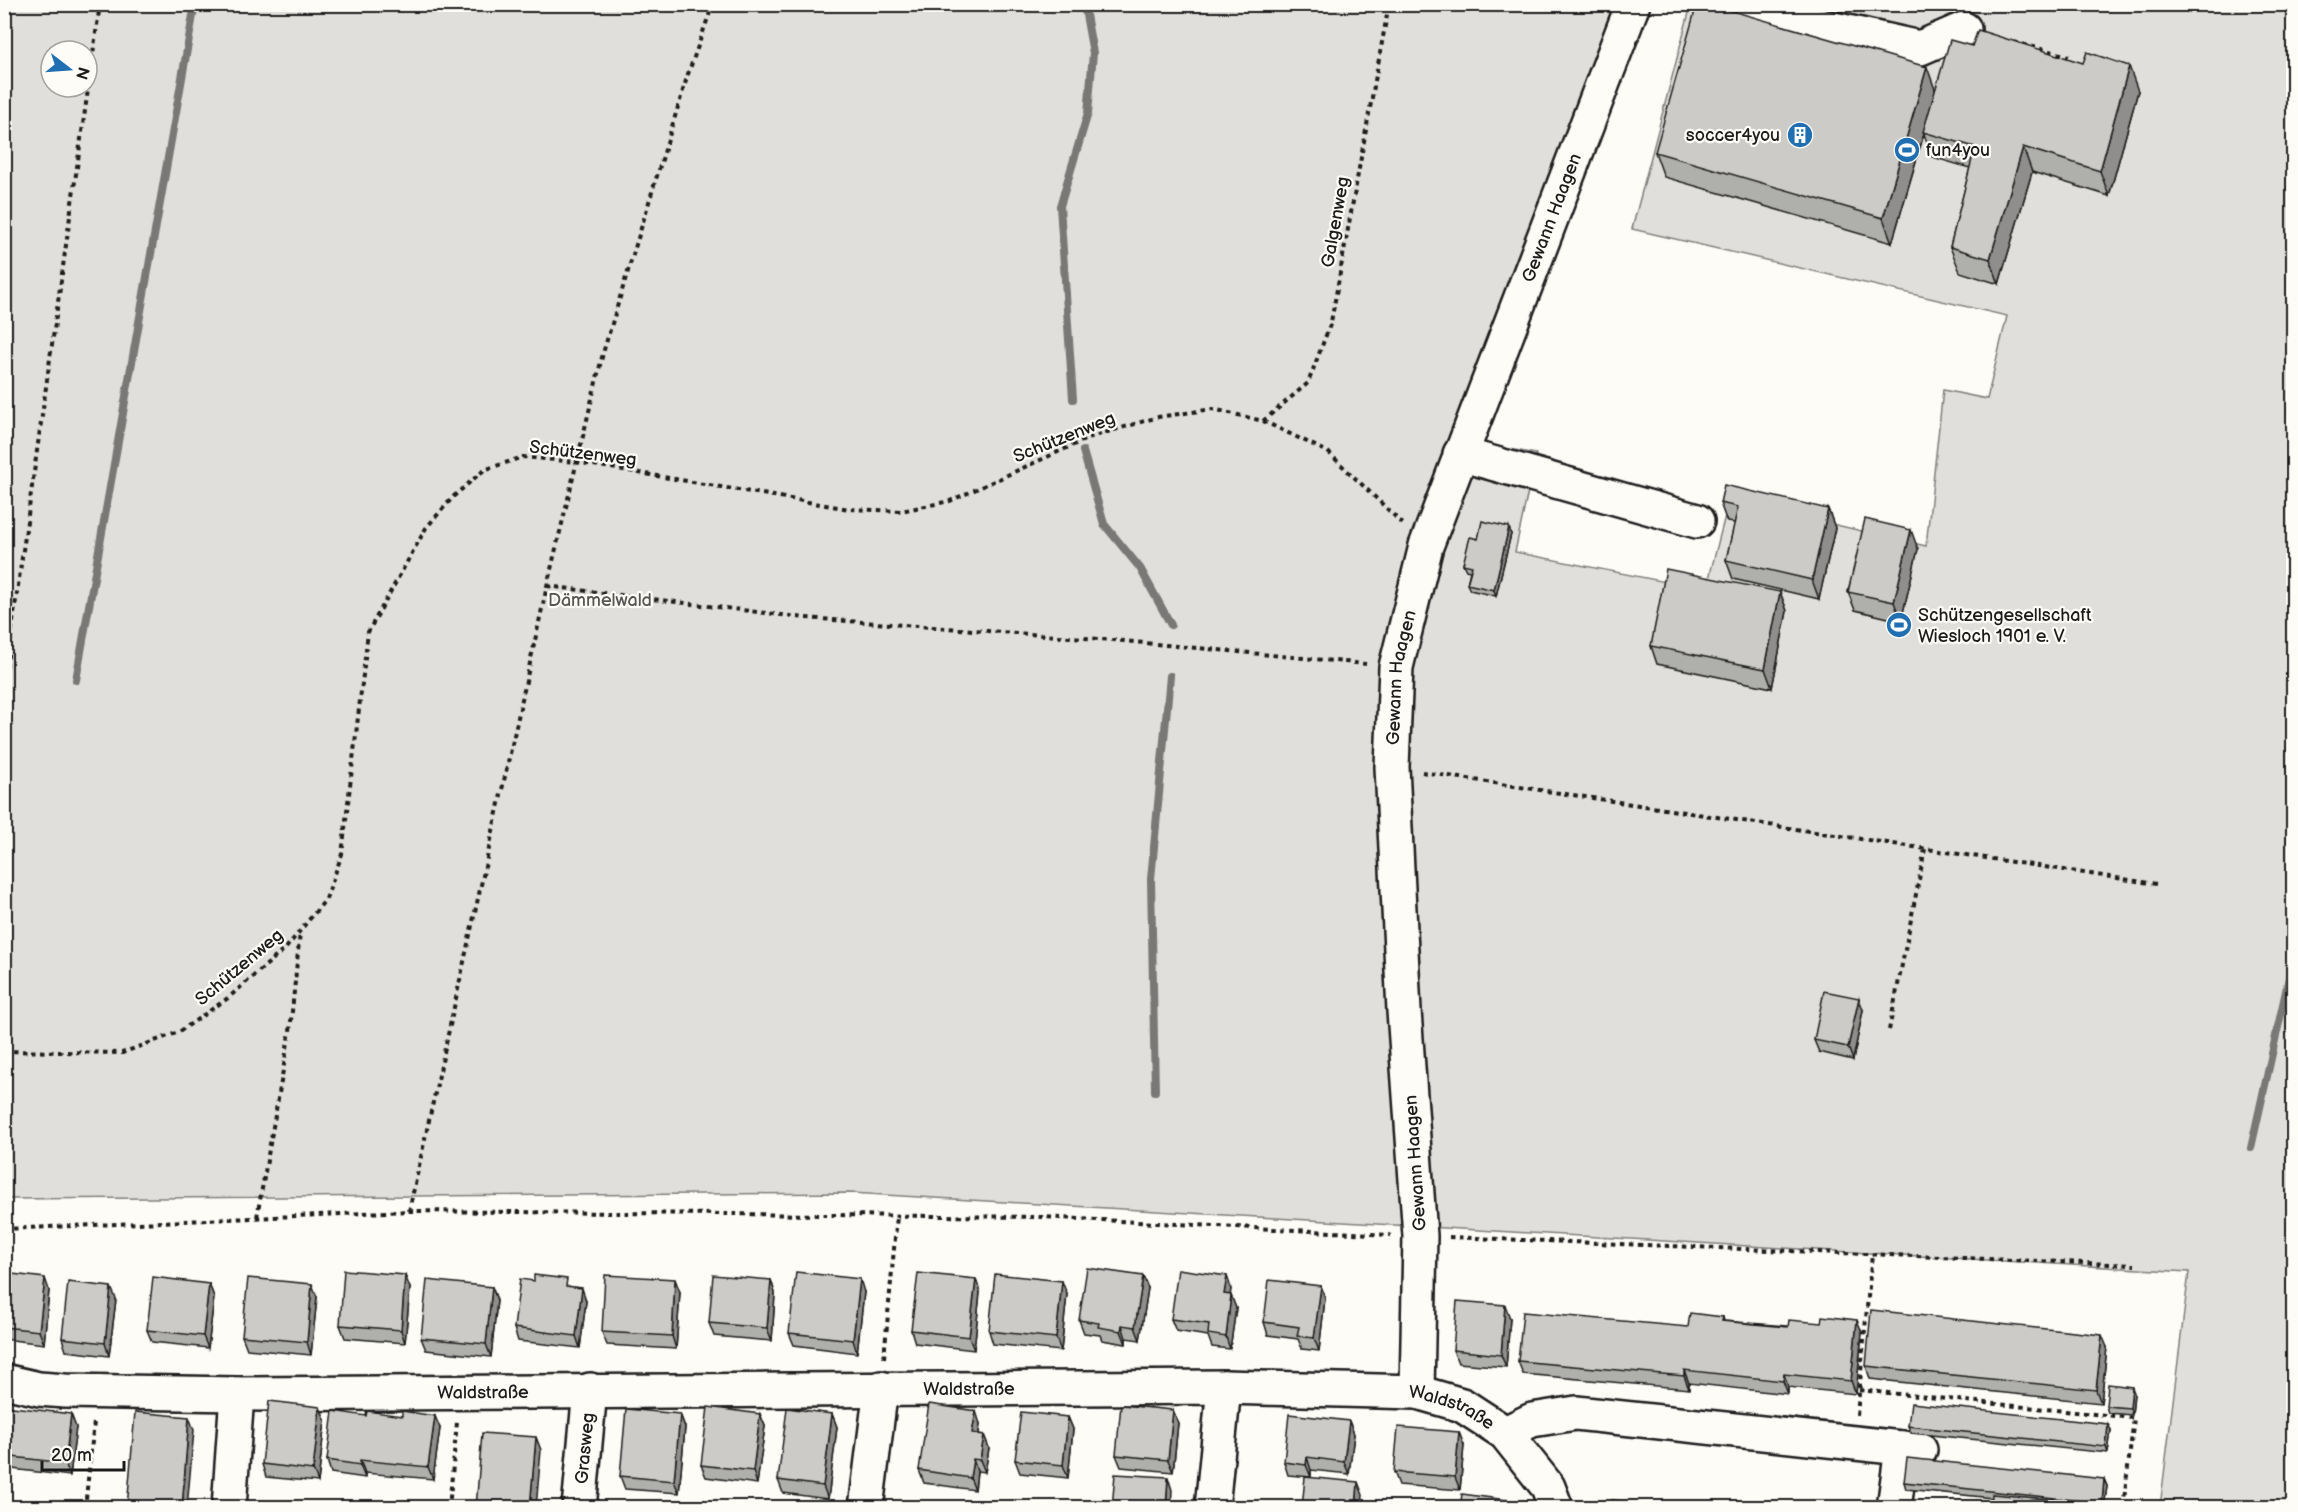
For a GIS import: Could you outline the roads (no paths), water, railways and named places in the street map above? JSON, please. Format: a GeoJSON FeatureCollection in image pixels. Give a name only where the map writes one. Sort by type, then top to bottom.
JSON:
{"type":"FeatureCollection","features":[{"type":"Feature","properties":{"kind":"street","name":"Gewann Haagen"},"geometry":{"type":"LineString","coordinates":[[1417,1392],[1420,1236],[1404,1011],[1392,767],[1396,667],[1426,546],[1633,4]]}},
{"type":"Feature","properties":{"kind":"street"},"geometry":{"type":"LineString","coordinates":[[1721,4],[1920,48],[1964,29]]}},
{"type":"Feature","properties":{"kind":"street"},"geometry":{"type":"LineString","coordinates":[[1460,454],[1697,521]]}},
{"type":"Feature","properties":{"kind":"street","name":"Waldstraße"},"geometry":{"type":"LineString","coordinates":[[4,1381],[39,1389],[237,1394],[1224,1387],[1417,1392],[1462,1405],[1505,1433],[1532,1420],[1576,1413],[1911,1449],[1903,1507]]}},
{"type":"Feature","properties":{"kind":"street"},"geometry":{"type":"LineString","coordinates":[[1212,1508],[1224,1387]]}},
{"type":"Feature","properties":{"kind":"street"},"geometry":{"type":"LineString","coordinates":[[866,1508],[881,1388]]}},
{"type":"Feature","properties":{"kind":"street","name":"Grasweg"},"geometry":{"type":"LineString","coordinates":[[579,1508],[590,1390]]}},
{"type":"Feature","properties":{"kind":"street"},"geometry":{"type":"LineString","coordinates":[[229,1508],[237,1394]]}},
{"type":"Feature","properties":{"kind":"street"},"geometry":{"type":"LineString","coordinates":[[1505,1433],[1548,1487],[1556,1508]]}},
{"type":"Feature","properties":{"kind":"waterway"},"geometry":{"type":"LineString","coordinates":[[76,680],[195,4]]}},
{"type":"Feature","properties":{"kind":"waterway"},"geometry":{"type":"LineString","coordinates":[[1073,399],[1060,206],[1088,113],[1093,53],[1084,4]]}},
{"type":"Feature","properties":{"kind":"waterway"},"geometry":{"type":"LineString","coordinates":[[1083,451],[1104,524],[1140,568],[1171,625]]}},
{"type":"Feature","properties":{"kind":"waterway"},"geometry":{"type":"LineString","coordinates":[[1155,1091],[1151,879],[1170,676]]}},
{"type":"Feature","properties":{"kind":"waterway"},"geometry":{"type":"LineString","coordinates":[[2251,1148],[2294,955]]}},
{"type":"Feature","properties":{"kind":"place","name":"soccer4you"},"geometry":{"type":"Point","coordinates":[1800,135]}},
{"type":"Feature","properties":{"kind":"place","name":"fun4you"},"geometry":{"type":"Point","coordinates":[1907,150]}},
{"type":"Feature","properties":{"kind":"place","name":"Schützengesellschaft Wiesloch 1901 e. V."},"geometry":{"type":"Point","coordinates":[1899,625]}},
{"type":"Feature","properties":{"kind":"park label","name":"Dämmelwald"},"geometry":{"type":"Point","coordinates":[600,600]}}]}
